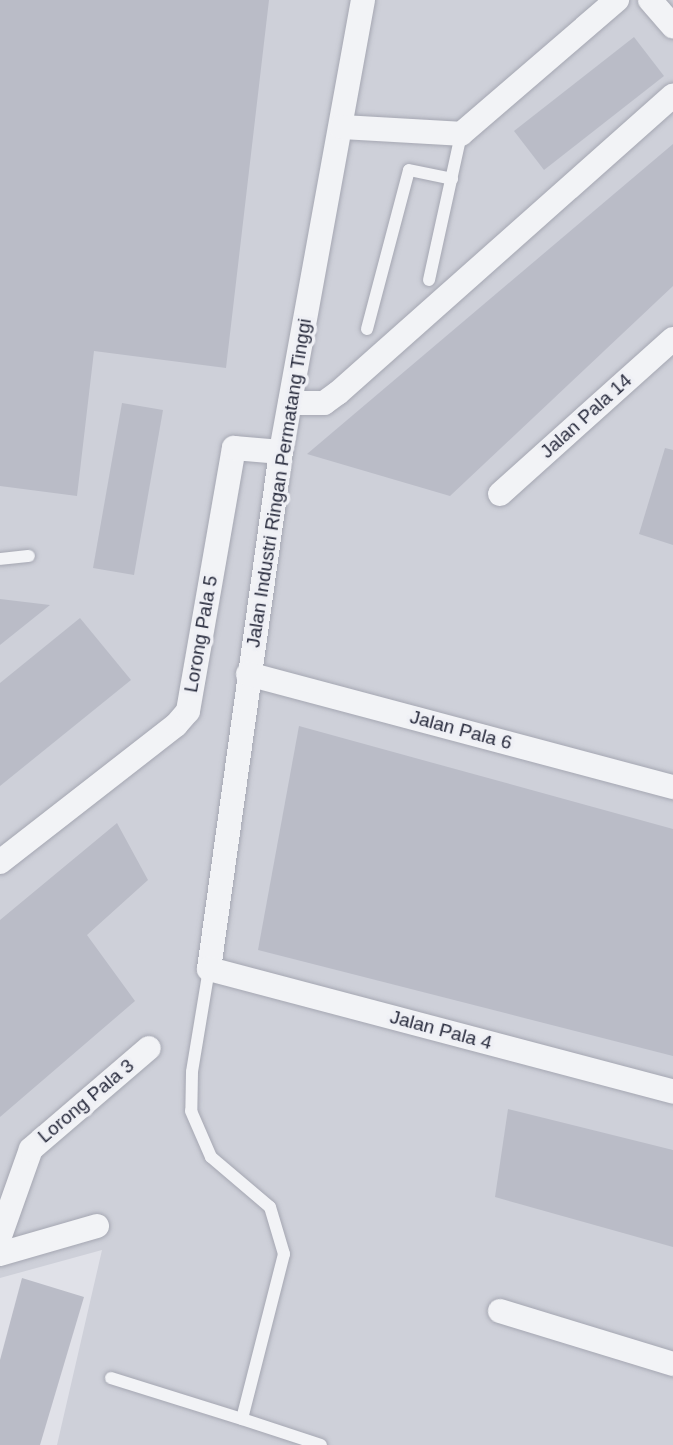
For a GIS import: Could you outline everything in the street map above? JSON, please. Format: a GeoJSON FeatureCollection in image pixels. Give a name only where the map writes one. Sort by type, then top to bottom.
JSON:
{"type":"FeatureCollection","features":[{"type":"Feature","properties":{"kind":"street","name":"Jalan Industri Ringan Permatang Tinggi"},"geometry":{"type":"LineString","coordinates":[[209,969],[281,452],[363,0]]}},
{"type":"Feature","properties":{"kind":"street"},"geometry":{"type":"LineString","coordinates":[[341,127],[461,134],[617,0]]}},
{"type":"Feature","properties":{"kind":"street"},"geometry":{"type":"LineString","coordinates":[[650,0],[673,26]]}},
{"type":"Feature","properties":{"kind":"street"},"geometry":{"type":"LineString","coordinates":[[290,403],[324,403],[338,393],[673,96]]}},
{"type":"Feature","properties":{"kind":"street","name":"Jalan Pala 14"},"geometry":{"type":"LineString","coordinates":[[500,494],[673,339]]}},
{"type":"Feature","properties":{"kind":"street","name":"Lorong Pala 5"},"geometry":{"type":"LineString","coordinates":[[0,862],[176,725],[188,711],[234,448],[281,452]]}},
{"type":"Feature","properties":{"kind":"street","name":"Jalan Pala 6"},"geometry":{"type":"LineString","coordinates":[[248,674],[673,787]]}},
{"type":"Feature","properties":{"kind":"street","name":"Jalan Pala 4"},"geometry":{"type":"LineString","coordinates":[[209,969],[673,1092]]}},
{"type":"Feature","properties":{"kind":"street","name":"Lorong Pala 3"},"geometry":{"type":"LineString","coordinates":[[0,1236],[31,1149],[149,1048]]}},
{"type":"Feature","properties":{"kind":"street"},"geometry":{"type":"LineString","coordinates":[[0,1254],[97,1226]]}},
{"type":"Feature","properties":{"kind":"street"},"geometry":{"type":"LineString","coordinates":[[500,1311],[673,1364]]}},
{"type":"Feature","properties":{"kind":"lane"},"geometry":{"type":"LineString","coordinates":[[429,280],[461,134]]}},
{"type":"Feature","properties":{"kind":"lane"},"geometry":{"type":"LineString","coordinates":[[367,329],[409,170],[452,178]]}},
{"type":"Feature","properties":{"kind":"lane"},"geometry":{"type":"LineString","coordinates":[[0,559],[29,556]]}},
{"type":"Feature","properties":{"kind":"lane"},"geometry":{"type":"LineString","coordinates":[[209,969],[192,1072],[191,1111],[211,1157],[270,1207],[284,1254],[242,1419]]}},
{"type":"Feature","properties":{"kind":"lane"},"geometry":{"type":"LineString","coordinates":[[111,1378],[321,1445]]}},
{"type":"Feature","properties":{"kind":"shaded area"},"geometry":{"type":"Polygon","coordinates":[[[0,0],[673,0],[673,1445],[57,1445],[102,1250],[0,1278],[0,0]]]}},
{"type":"Feature","properties":{"kind":"building"},"geometry":{"type":"Polygon","coordinates":[[[0,0],[269,0],[226,368],[94,351],[77,496],[0,486],[0,0]]]}},
{"type":"Feature","properties":{"kind":"building"},"geometry":{"type":"Polygon","coordinates":[[[634,37],[664,76],[544,170],[514,131],[634,37]]]}},
{"type":"Feature","properties":{"kind":"building"},"geometry":{"type":"Polygon","coordinates":[[[673,144],[673,286],[450,496],[307,454],[673,144]]]}},
{"type":"Feature","properties":{"kind":"building"},"geometry":{"type":"Polygon","coordinates":[[[122,403],[163,410],[134,575],[93,568],[122,403]]]}},
{"type":"Feature","properties":{"kind":"building"},"geometry":{"type":"Polygon","coordinates":[[[665,448],[673,450],[673,545],[639,534],[665,448]]]}},
{"type":"Feature","properties":{"kind":"building"},"geometry":{"type":"Polygon","coordinates":[[[0,599],[50,605],[0,645],[0,599]]]}},
{"type":"Feature","properties":{"kind":"building"},"geometry":{"type":"Polygon","coordinates":[[[80,618],[131,680],[0,786],[0,683],[80,618]]]}},
{"type":"Feature","properties":{"kind":"building"},"geometry":{"type":"Polygon","coordinates":[[[299,726],[673,829],[673,1056],[258,950],[299,726]]]}},
{"type":"Feature","properties":{"kind":"building"},"geometry":{"type":"Polygon","coordinates":[[[117,823],[148,880],[87,935],[135,1001],[0,1117],[0,920],[117,823]]]}},
{"type":"Feature","properties":{"kind":"building"},"geometry":{"type":"Polygon","coordinates":[[[508,1109],[673,1150],[673,1247],[495,1197],[508,1109]]]}},
{"type":"Feature","properties":{"kind":"building"},"geometry":{"type":"Polygon","coordinates":[[[22,1278],[84,1297],[40,1445],[0,1445],[0,1360],[22,1278]]]}}]}
